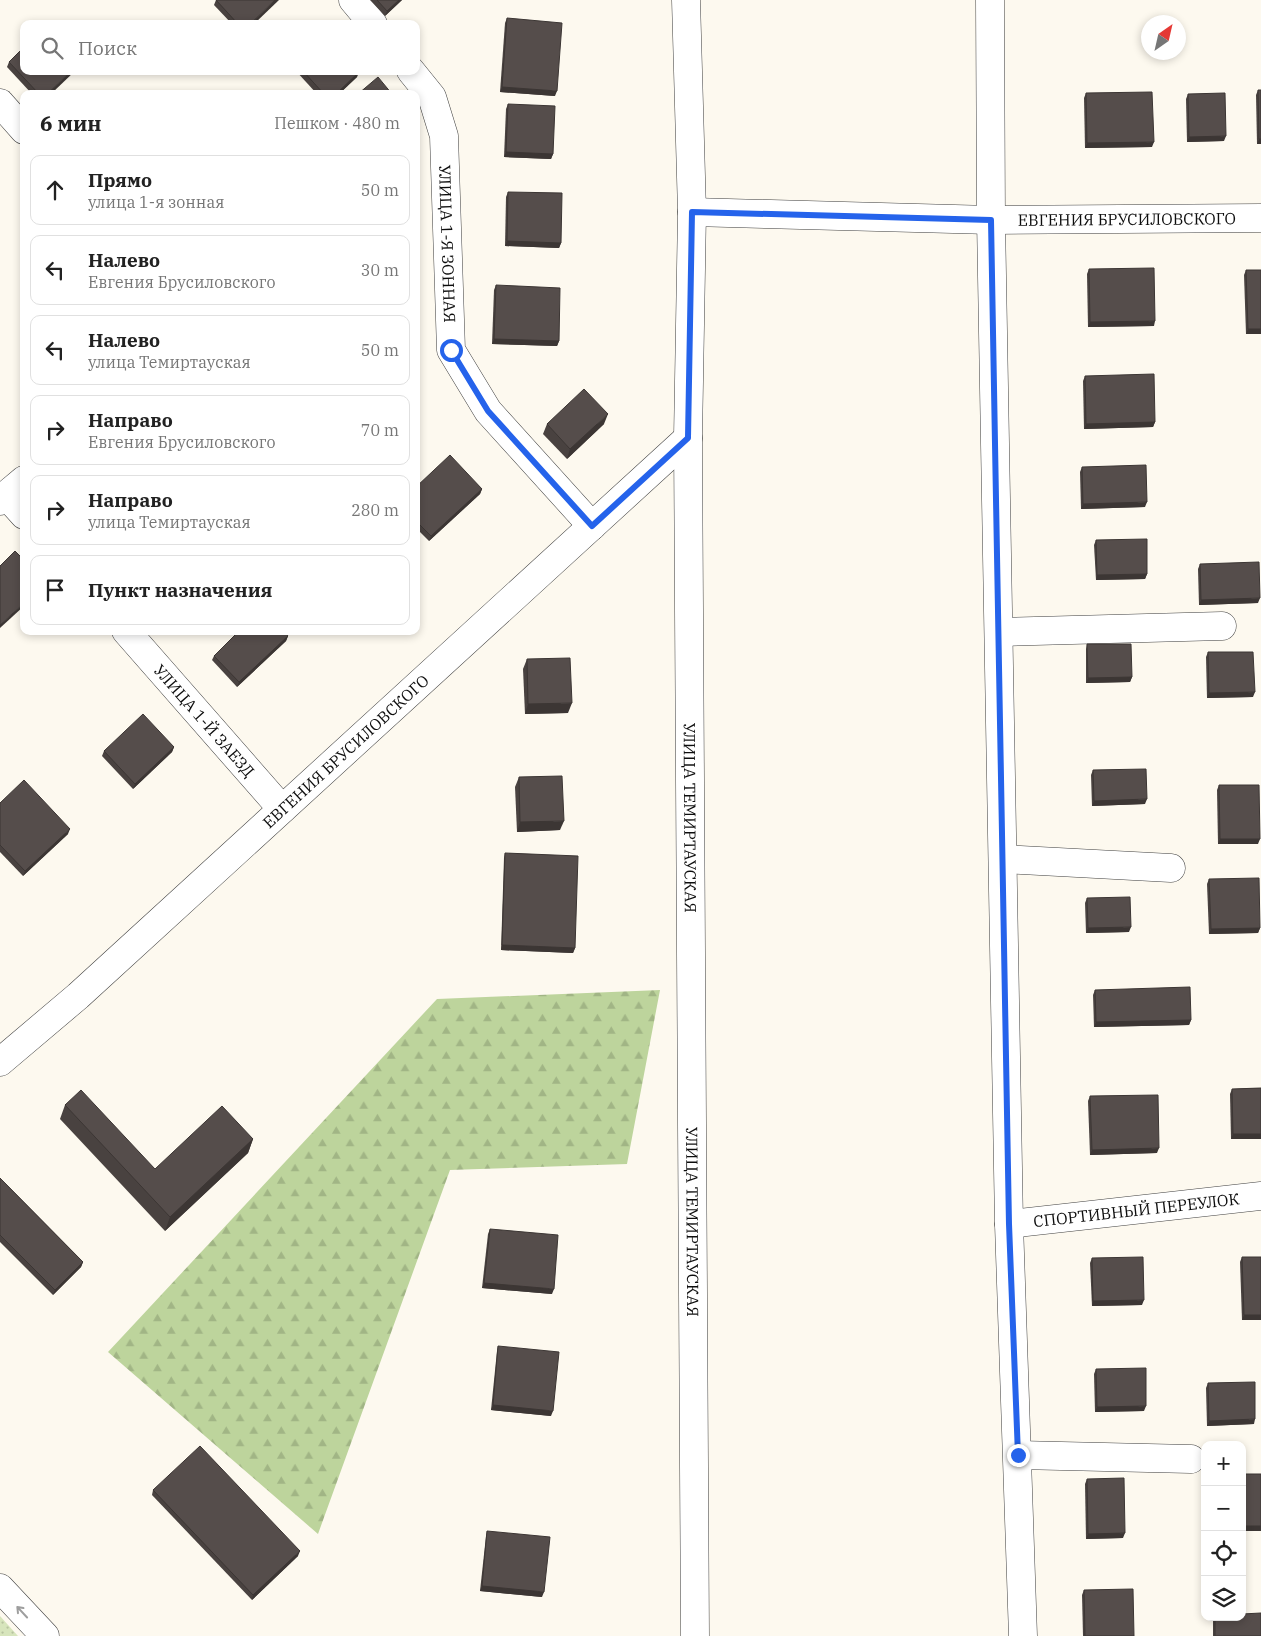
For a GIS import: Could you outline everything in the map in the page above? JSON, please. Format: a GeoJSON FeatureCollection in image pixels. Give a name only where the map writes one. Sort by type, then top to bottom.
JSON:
{"type":"FeatureCollection","features":[{"type":"Feature","properties":{"kind":"street"},"geometry":{"type":"LineString","coordinates":[[353,0],[370,20]]}},
{"type":"Feature","properties":{"kind":"street","name":"УЛИЦА ТЕМИРТАУСКАЯ"},"geometry":{"type":"LineString","coordinates":[[686,0],[692,212],[688,438],[695,1636]]}},
{"type":"Feature","properties":{"kind":"street"},"geometry":{"type":"LineString","coordinates":[[990,0],[991,220],[1009,1224],[1023,1636]]}},
{"type":"Feature","properties":{"kind":"street","name":"УЛИЦА 1-Я ЗОННАЯ"},"geometry":{"type":"LineString","coordinates":[[414,75],[432,97],[444,136],[451,350],[488,411],[592,526]]}},
{"type":"Feature","properties":{"kind":"street"},"geometry":{"type":"LineString","coordinates":[[0,103],[20,126]]}},
{"type":"Feature","properties":{"kind":"street","name":"ЕВГЕНИЯ БРУСИЛОВСКОГО"},"geometry":{"type":"LineString","coordinates":[[692,212],[991,220],[1261,218]]}},
{"type":"Feature","properties":{"kind":"street","name":"ЕВГЕНИЯ БРУСИЛОВСКОГО"},"geometry":{"type":"LineString","coordinates":[[0,1062],[78,996],[688,438]]}},
{"type":"Feature","properties":{"kind":"street"},"geometry":{"type":"LineString","coordinates":[[10,492],[20,508]]}},
{"type":"Feature","properties":{"kind":"street"},"geometry":{"type":"LineString","coordinates":[[999,632],[1222,626]]}},
{"type":"Feature","properties":{"kind":"street","name":"УЛИЦА 1-Й ЗАЕЗД"},"geometry":{"type":"LineString","coordinates":[[130,635],[282,809]]}},
{"type":"Feature","properties":{"kind":"street"},"geometry":{"type":"LineString","coordinates":[[1003,859],[1171,868]]}},
{"type":"Feature","properties":{"kind":"street","name":"СПОРТИВНЫЙ ПЕРЕУЛОК"},"geometry":{"type":"LineString","coordinates":[[1009,1224],[1261,1196]]}},
{"type":"Feature","properties":{"kind":"street"},"geometry":{"type":"LineString","coordinates":[[1018,1455],[1191,1459]]}},
{"type":"Feature","properties":{"kind":"street"},"geometry":{"type":"LineString","coordinates":[[0,1588],[45,1636]]}},
{"type":"Feature","properties":{"kind":"green space"},"geometry":{"type":"Polygon","coordinates":[[[660,990],[627,1164],[450,1170],[318,1534],[108,1352],[437,999],[660,990]]]}},
{"type":"Feature","properties":{"kind":"green space"},"geometry":{"type":"Polygon","coordinates":[[[0,1616],[18,1636],[0,1636],[0,1616]]]}},
{"type":"Feature","properties":{"kind":"building"},"geometry":{"type":"Polygon","coordinates":[[[216,0],[275,0],[254,20],[234,20],[216,0]]]}},
{"type":"Feature","properties":{"kind":"building"},"geometry":{"type":"Polygon","coordinates":[[[377,0],[399,0],[387,11],[377,0]]]}},
{"type":"Feature","properties":{"kind":"building"},"geometry":{"type":"Polygon","coordinates":[[[507,18],[562,23],[557,91],[502,87],[507,18]]]}},
{"type":"Feature","properties":{"kind":"building"},"geometry":{"type":"Polygon","coordinates":[[[20,51],[20,74],[9,62],[20,51]]]}},
{"type":"Feature","properties":{"kind":"building"},"geometry":{"type":"Polygon","coordinates":[[[21,75],[67,75],[51,90],[35,90],[21,75]]]}},
{"type":"Feature","properties":{"kind":"building"},"geometry":{"type":"Polygon","coordinates":[[[307,75],[356,75],[340,90],[320,90],[307,75]]]}},
{"type":"Feature","properties":{"kind":"building"},"geometry":{"type":"Polygon","coordinates":[[[378,77],[389,90],[363,90],[378,77]]]}},
{"type":"Feature","properties":{"kind":"building"},"geometry":{"type":"Polygon","coordinates":[[[1258,90],[1261,90],[1261,139],[1259,139],[1258,90]]]}},
{"type":"Feature","properties":{"kind":"building"},"geometry":{"type":"Polygon","coordinates":[[[1152,92],[1154,142],[1087,143],[1086,93],[1152,92]]]}},
{"type":"Feature","properties":{"kind":"building"},"geometry":{"type":"Polygon","coordinates":[[[1225,93],[1226,136],[1189,137],[1188,94],[1225,93]]]}},
{"type":"Feature","properties":{"kind":"building"},"geometry":{"type":"Polygon","coordinates":[[[508,104],[555,106],[553,154],[506,152],[508,104]]]}},
{"type":"Feature","properties":{"kind":"building"},"geometry":{"type":"Polygon","coordinates":[[[508,192],[562,193],[561,243],[507,241],[508,192]]]}},
{"type":"Feature","properties":{"kind":"building"},"geometry":{"type":"Polygon","coordinates":[[[1154,268],[1155,321],[1090,322],[1089,269],[1154,268]]]}},
{"type":"Feature","properties":{"kind":"building"},"geometry":{"type":"Polygon","coordinates":[[[1246,270],[1261,270],[1261,329],[1248,329],[1246,270]]]}},
{"type":"Feature","properties":{"kind":"building"},"geometry":{"type":"Polygon","coordinates":[[[496,285],[560,288],[559,341],[494,339],[496,285]]]}},
{"type":"Feature","properties":{"kind":"building"},"geometry":{"type":"Polygon","coordinates":[[[1154,374],[1155,422],[1086,424],[1085,376],[1154,374]]]}},
{"type":"Feature","properties":{"kind":"building"},"geometry":{"type":"Polygon","coordinates":[[[584,389],[608,414],[570,449],[547,424],[584,389]]]}},
{"type":"Feature","properties":{"kind":"building"},"geometry":{"type":"Polygon","coordinates":[[[450,455],[482,489],[431,536],[420,525],[420,483],[450,455]]]}},
{"type":"Feature","properties":{"kind":"building"},"geometry":{"type":"Polygon","coordinates":[[[1146,465],[1147,502],[1083,504],[1082,467],[1146,465]]]}},
{"type":"Feature","properties":{"kind":"building"},"geometry":{"type":"Polygon","coordinates":[[[1147,539],[1147,574],[1097,575],[1096,540],[1147,539]]]}},
{"type":"Feature","properties":{"kind":"building"},"geometry":{"type":"Polygon","coordinates":[[[15,551],[20,556],[20,607],[0,625],[0,566],[15,551]]]}},
{"type":"Feature","properties":{"kind":"building"},"geometry":{"type":"Polygon","coordinates":[[[1259,562],[1260,598],[1201,600],[1200,564],[1259,562]]]}},
{"type":"Feature","properties":{"kind":"building"},"geometry":{"type":"Polygon","coordinates":[[[235,635],[288,636],[239,682],[214,656],[235,635]]]}},
{"type":"Feature","properties":{"kind":"building"},"geometry":{"type":"Polygon","coordinates":[[[1087,644],[1131,644],[1132,677],[1088,678],[1087,644]]]}},
{"type":"Feature","properties":{"kind":"building"},"geometry":{"type":"Polygon","coordinates":[[[1208,652],[1253,652],[1255,692],[1209,693],[1208,652]]]}},
{"type":"Feature","properties":{"kind":"building"},"geometry":{"type":"Polygon","coordinates":[[[570,658],[572,703],[528,704],[527,659],[570,658]]]}},
{"type":"Feature","properties":{"kind":"building"},"geometry":{"type":"Polygon","coordinates":[[[143,714],[174,747],[135,784],[104,751],[143,714]]]}},
{"type":"Feature","properties":{"kind":"building"},"geometry":{"type":"Polygon","coordinates":[[[1146,769],[1147,799],[1094,801],[1093,770],[1146,769]]]}},
{"type":"Feature","properties":{"kind":"building"},"geometry":{"type":"Polygon","coordinates":[[[562,776],[564,821],[520,822],[519,777],[562,776]]]}},
{"type":"Feature","properties":{"kind":"building"},"geometry":{"type":"Polygon","coordinates":[[[24,780],[70,829],[25,871],[0,845],[0,803],[24,780]]]}},
{"type":"Feature","properties":{"kind":"building"},"geometry":{"type":"Polygon","coordinates":[[[1219,785],[1259,785],[1260,839],[1220,839],[1219,785]]]}},
{"type":"Feature","properties":{"kind":"building"},"geometry":{"type":"Polygon","coordinates":[[[505,853],[578,856],[575,948],[502,945],[505,853]]]}},
{"type":"Feature","properties":{"kind":"building"},"geometry":{"type":"Polygon","coordinates":[[[1259,878],[1260,928],[1211,929],[1209,879],[1259,878]]]}},
{"type":"Feature","properties":{"kind":"building"},"geometry":{"type":"Polygon","coordinates":[[[1130,897],[1131,927],[1088,928],[1087,898],[1130,897]]]}},
{"type":"Feature","properties":{"kind":"building"},"geometry":{"type":"Polygon","coordinates":[[[1190,987],[1191,1020],[1096,1022],[1095,990],[1190,987]]]}},
{"type":"Feature","properties":{"kind":"building"},"geometry":{"type":"Polygon","coordinates":[[[1261,1088],[1261,1134],[1233,1134],[1232,1089],[1261,1088]]]}},
{"type":"Feature","properties":{"kind":"building"},"geometry":{"type":"Polygon","coordinates":[[[81,1090],[155,1169],[222,1106],[253,1139],[170,1217],[65,1105],[81,1090]]]}},
{"type":"Feature","properties":{"kind":"building"},"geometry":{"type":"Polygon","coordinates":[[[1158,1095],[1159,1148],[1092,1150],[1090,1096],[1158,1095]]]}},
{"type":"Feature","properties":{"kind":"building"},"geometry":{"type":"Polygon","coordinates":[[[0,1178],[83,1262],[55,1290],[0,1235],[0,1178]]]}},
{"type":"Feature","properties":{"kind":"building"},"geometry":{"type":"Polygon","coordinates":[[[490,1229],[558,1235],[554,1289],[484,1283],[490,1229]]]}},
{"type":"Feature","properties":{"kind":"building"},"geometry":{"type":"Polygon","coordinates":[[[1143,1257],[1144,1300],[1093,1301],[1092,1258],[1143,1257]]]}},
{"type":"Feature","properties":{"kind":"building"},"geometry":{"type":"Polygon","coordinates":[[[1242,1257],[1261,1257],[1261,1315],[1244,1315],[1242,1257]]]}},
{"type":"Feature","properties":{"kind":"building"},"geometry":{"type":"Polygon","coordinates":[[[498,1346],[559,1352],[553,1411],[493,1405],[498,1346]]]}},
{"type":"Feature","properties":{"kind":"building"},"geometry":{"type":"Polygon","coordinates":[[[1146,1368],[1146,1406],[1097,1407],[1096,1369],[1146,1368]]]}},
{"type":"Feature","properties":{"kind":"building"},"geometry":{"type":"Polygon","coordinates":[[[1255,1382],[1255,1419],[1209,1421],[1208,1383],[1255,1382]]]}},
{"type":"Feature","properties":{"kind":"building"},"geometry":{"type":"Polygon","coordinates":[[[200,1446],[300,1551],[253,1595],[153,1490],[200,1446]]]}},
{"type":"Feature","properties":{"kind":"building"},"geometry":{"type":"Polygon","coordinates":[[[1246,1474],[1261,1474],[1261,1526],[1246,1526],[1246,1474]]]}},
{"type":"Feature","properties":{"kind":"building"},"geometry":{"type":"Polygon","coordinates":[[[1124,1478],[1125,1533],[1088,1534],[1087,1479],[1124,1478]]]}},
{"type":"Feature","properties":{"kind":"building"},"geometry":{"type":"Polygon","coordinates":[[[487,1531],[550,1537],[544,1592],[482,1586],[487,1531]]]}},
{"type":"Feature","properties":{"kind":"building"},"geometry":{"type":"Polygon","coordinates":[[[1133,1589],[1134,1636],[1085,1636],[1084,1590],[1133,1589]]]}},
{"type":"Feature","properties":{"kind":"building"},"geometry":{"type":"Polygon","coordinates":[[[1261,1613],[1261,1636],[1215,1636],[1215,1621],[1246,1621],[1246,1614],[1261,1613]]]}},
{"type":"Feature","properties":{"kind":"route"},"geometry":{"type":"LineString","coordinates":[[451,350],[488,411],[592,526],[688,438],[692,212],[991,220],[1009,1224],[1018,1455]]}}]}
